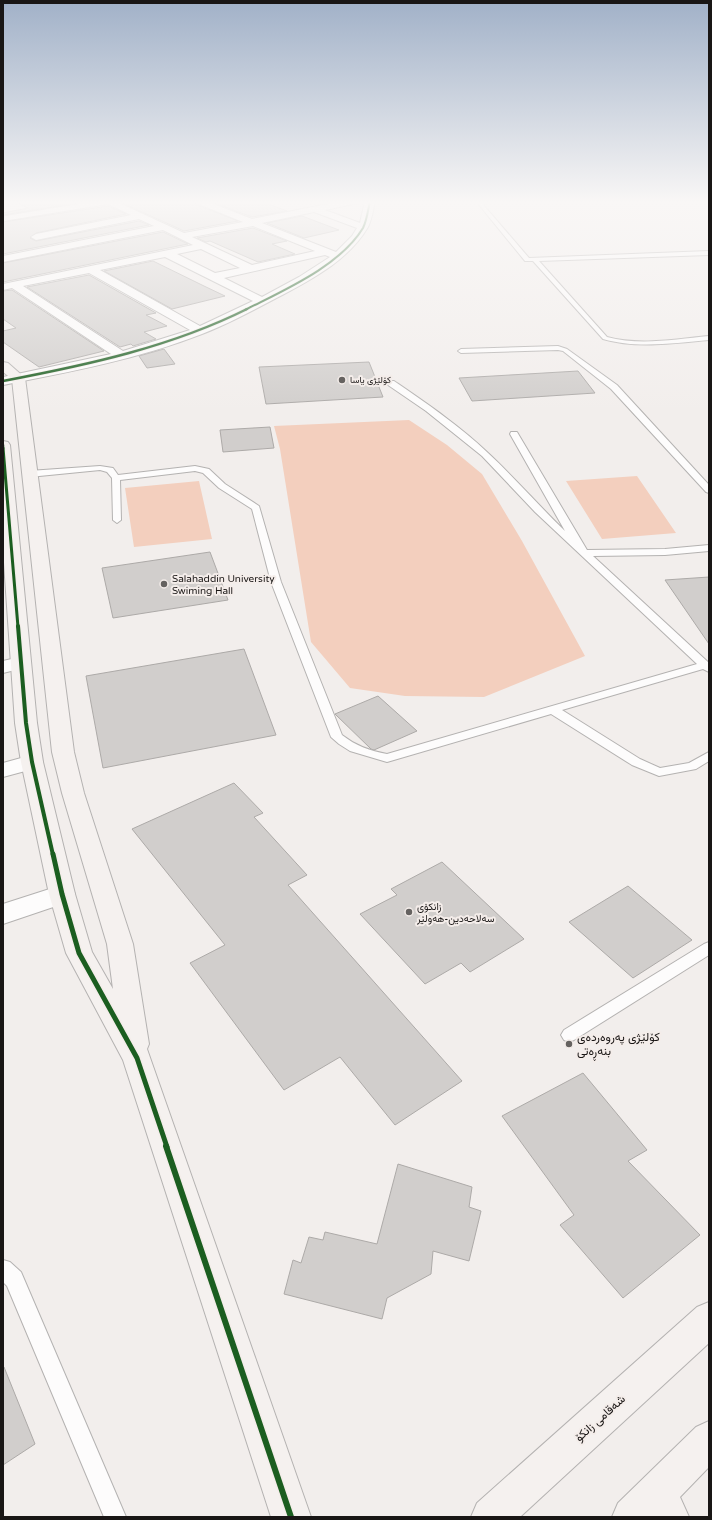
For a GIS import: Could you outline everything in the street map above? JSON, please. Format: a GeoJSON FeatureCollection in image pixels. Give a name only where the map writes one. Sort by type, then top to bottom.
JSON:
{"type":"FeatureCollection","features":[{"type":"Feature","properties":{"kind":"street"},"geometry":{"type":"LineString","coordinates":[[37,272],[47,278]]}},
{"type":"Feature","properties":{"kind":"street"},"geometry":{"type":"LineString","coordinates":[[8,286],[76,272]]}},
{"type":"Feature","properties":{"kind":"street"},"geometry":{"type":"LineString","coordinates":[[95,272],[200,330]]}},
{"type":"Feature","properties":{"kind":"street"},"geometry":{"type":"LineString","coordinates":[[204,272],[262,301]]}},
{"type":"Feature","properties":{"kind":"street"},"geometry":{"type":"LineString","coordinates":[[214,277],[237,272]]}},
{"type":"Feature","properties":{"kind":"street"},"geometry":{"type":"LineString","coordinates":[[136,1058],[120,944],[73,793],[63,752],[29,474],[8,375],[121,355],[200,330],[262,301],[316,272]]}},
{"type":"Feature","properties":{"kind":"street"},"geometry":{"type":"LineString","coordinates":[[8,286],[121,355]]}},
{"type":"Feature","properties":{"kind":"street"},"geometry":{"type":"LineString","coordinates":[[3,445],[4,480],[14,590],[12,665],[26,723],[32,762],[62,894],[79,953],[136,1058],[291,1517]]}},
{"type":"Feature","properties":{"kind":"street"},"geometry":{"type":"LineString","coordinates":[[14,590],[43,586]]}},
{"type":"Feature","properties":{"kind":"street"},"geometry":{"type":"LineString","coordinates":[[3,770],[32,762]]}},
{"type":"Feature","properties":{"kind":"street"},"geometry":{"type":"LineString","coordinates":[[3,914],[62,894]]}},
{"type":"Feature","properties":{"kind":"street","name":"شەقامی زانکۆ"},"geometry":{"type":"LineString","coordinates":[[491,1517],[709,1319]]}},
{"type":"Feature","properties":{"kind":"street"},"geometry":{"type":"LineString","coordinates":[[652,1509],[709,1440]]}},
{"type":"Feature","properties":{"kind":"lane"},"geometry":{"type":"LineString","coordinates":[[546,272],[605,338],[614,342],[628,343],[709,338]]}},
{"type":"Feature","properties":{"kind":"lane"},"geometry":{"type":"LineString","coordinates":[[461,351],[558,348],[565,350],[614,387],[709,490]]}},
{"type":"Feature","properties":{"kind":"lane"},"geometry":{"type":"LineString","coordinates":[[390,383],[429,409],[484,454],[538,510],[707,668]]}},
{"type":"Feature","properties":{"kind":"lane"},"geometry":{"type":"LineString","coordinates":[[514,434],[583,553]]}},
{"type":"Feature","properties":{"kind":"lane"},"geometry":{"type":"LineString","coordinates":[[29,474],[100,468],[110,470],[116,478],[117,520]]}},
{"type":"Feature","properties":{"kind":"lane"},"geometry":{"type":"LineString","coordinates":[[116,478],[195,468],[206,471],[222,486],[256,508],[276,582],[337,737],[348,747],[366,754],[387,758],[553,710],[707,668]]}},
{"type":"Feature","properties":{"kind":"lane"},"geometry":{"type":"LineString","coordinates":[[583,553],[665,552],[709,548]]}},
{"type":"Feature","properties":{"kind":"lane"},"geometry":{"type":"LineString","coordinates":[[553,710],[636,762],[659,772],[692,766],[709,756]]}},
{"type":"Feature","properties":{"kind":"lane"},"geometry":{"type":"LineString","coordinates":[[570,1035],[709,948]]}},
{"type":"Feature","properties":{"kind":"lane"},"geometry":{"type":"LineString","coordinates":[[3,1269],[14,1279],[116,1517]]}},
{"type":"Feature","properties":{"kind":"shaded area"},"geometry":{"type":"Polygon","coordinates":[[[409,420],[447,445],[482,474],[522,541],[585,656],[484,697],[405,696],[350,688],[311,642],[280,449],[274,426],[409,420]]]}},
{"type":"Feature","properties":{"kind":"shaded area"},"geometry":{"type":"Polygon","coordinates":[[[637,476],[676,533],[602,539],[566,481],[637,476]]]}},
{"type":"Feature","properties":{"kind":"shaded area"},"geometry":{"type":"Polygon","coordinates":[[[199,481],[212,539],[134,547],[125,488],[199,481]]]}},
{"type":"Feature","properties":{"kind":"building"},"geometry":{"type":"Polygon","coordinates":[[[3,272],[52,272],[3,282],[3,272]]]}},
{"type":"Feature","properties":{"kind":"building"},"geometry":{"type":"Polygon","coordinates":[[[106,272],[175,272],[225,296],[172,309],[106,272]]]}},
{"type":"Feature","properties":{"kind":"building"},"geometry":{"type":"Polygon","coordinates":[[[89,275],[156,313],[146,315],[167,326],[144,332],[156,339],[133,346],[131,344],[120,347],[27,287],[89,275]]]}},
{"type":"Feature","properties":{"kind":"building"},"geometry":{"type":"Polygon","coordinates":[[[12,290],[104,351],[39,367],[3,342],[3,331],[16,328],[3,319],[3,291],[12,290]]]}},
{"type":"Feature","properties":{"kind":"building"},"geometry":{"type":"Polygon","coordinates":[[[164,349],[175,364],[147,368],[139,356],[164,349]]]}},
{"type":"Feature","properties":{"kind":"building"},"geometry":{"type":"Polygon","coordinates":[[[369,362],[383,397],[266,404],[259,367],[369,362]]]}},
{"type":"Feature","properties":{"kind":"building"},"geometry":{"type":"Polygon","coordinates":[[[578,371],[595,393],[472,401],[459,378],[578,371]]]}},
{"type":"Feature","properties":{"kind":"building"},"geometry":{"type":"Polygon","coordinates":[[[270,427],[274,448],[223,452],[220,430],[270,427]]]}},
{"type":"Feature","properties":{"kind":"building","name":"Salahaddin University Swiming Hall"},"geometry":{"type":"Polygon","coordinates":[[[210,552],[228,600],[113,618],[102,568],[210,552]]]}},
{"type":"Feature","properties":{"kind":"building"},"geometry":{"type":"Polygon","coordinates":[[[709,577],[709,644],[665,580],[709,577]]]}},
{"type":"Feature","properties":{"kind":"building"},"geometry":{"type":"Polygon","coordinates":[[[244,649],[276,735],[103,768],[86,676],[244,649]]]}},
{"type":"Feature","properties":{"kind":"building"},"geometry":{"type":"Polygon","coordinates":[[[378,696],[417,731],[374,750],[371,749],[335,714],[378,696]]]}},
{"type":"Feature","properties":{"kind":"building"},"geometry":{"type":"Polygon","coordinates":[[[234,783],[263,813],[254,817],[307,875],[288,885],[462,1081],[395,1125],[340,1057],[284,1090],[190,963],[225,945],[132,829],[234,783]]]}},
{"type":"Feature","properties":{"kind":"building"},"geometry":{"type":"Polygon","coordinates":[[[442,862],[524,939],[470,972],[461,963],[425,984],[360,914],[397,895],[391,889],[442,862]]]}},
{"type":"Feature","properties":{"kind":"building"},"geometry":{"type":"Polygon","coordinates":[[[628,886],[692,940],[633,978],[569,922],[628,886]]]}},
{"type":"Feature","properties":{"kind":"building"},"geometry":{"type":"Polygon","coordinates":[[[583,1073],[647,1150],[628,1161],[700,1235],[623,1298],[560,1225],[574,1215],[502,1116],[583,1073]]]}},
{"type":"Feature","properties":{"kind":"building"},"geometry":{"type":"Polygon","coordinates":[[[398,1164],[472,1187],[469,1207],[481,1211],[469,1261],[433,1251],[431,1274],[387,1298],[382,1319],[284,1294],[293,1260],[301,1263],[309,1237],[323,1240],[325,1232],[377,1244],[398,1164]]]}},
{"type":"Feature","properties":{"kind":"building"},"geometry":{"type":"Polygon","coordinates":[[[4,1367],[35,1444],[3,1465],[3,1368],[4,1367]]]}},
{"type":"Feature","properties":{"kind":"cycle path"},"geometry":{"type":"LineString","coordinates":[[3,381],[52,372],[149,348],[196,332],[239,313],[315,272]]}},
{"type":"Feature","properties":{"kind":"cycle path"},"geometry":{"type":"LineString","coordinates":[[3,445],[26,723],[32,762],[62,894],[79,953],[137,1058],[291,1517]]}},
{"type":"Feature","properties":{"kind":"place","name":"کۆلێژی یاسا"},"geometry":{"type":"Point","coordinates":[342,380]}},
{"type":"Feature","properties":{"kind":"place","name":"Salahaddin University Swiming Hall"},"geometry":{"type":"Point","coordinates":[164,584]}},
{"type":"Feature","properties":{"kind":"place","name":"زانکۆی سەلاحەدین-هەولێر"},"geometry":{"type":"Point","coordinates":[409,912]}},
{"type":"Feature","properties":{"kind":"place","name":"کۆلێژی پەروەردەی بنەڕەتی"},"geometry":{"type":"Point","coordinates":[569,1044]}}]}
